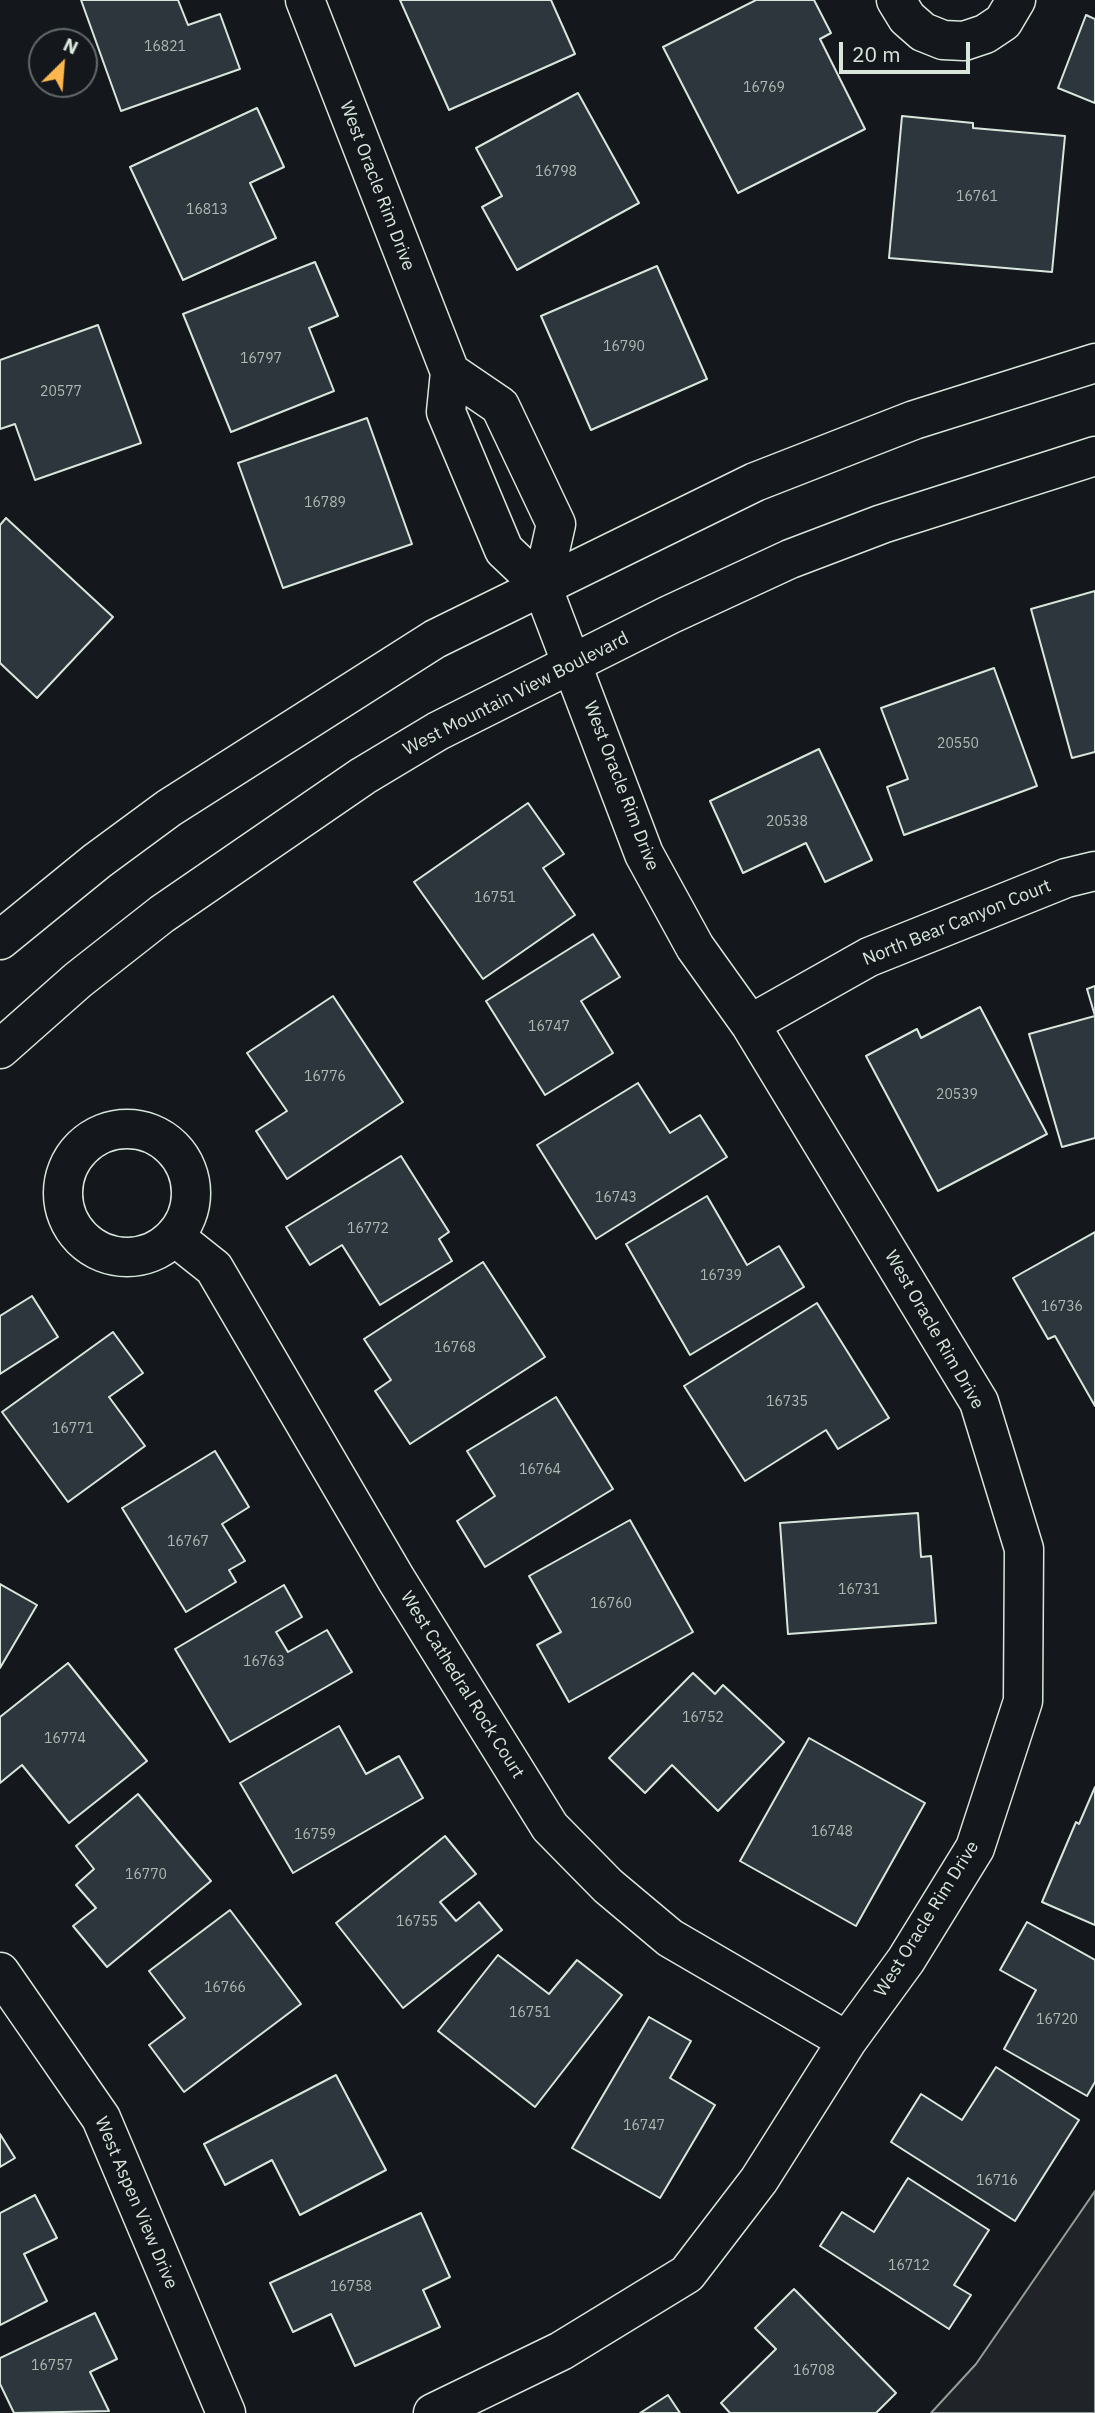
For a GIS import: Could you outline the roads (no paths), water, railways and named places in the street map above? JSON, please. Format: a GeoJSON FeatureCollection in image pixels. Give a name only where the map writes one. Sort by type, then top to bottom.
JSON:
{"type":"FeatureCollection","features":[{"type":"Feature","properties":{"kind":"street","name":"West Oracle Rim Drive"},"geometry":{"type":"LineString","coordinates":[[305,0],[450,372],[446,412],[504,550],[542,586],[644,854],[695,947],[750,1024],[979,1402],[1024,1549],[1023,1701],[975,1848],[906,1960],[847,2040],[760,2180],[687,2274],[561,2351],[433,2413]]}},
{"type":"Feature","properties":{"kind":"street"},"geometry":{"type":"LineString","coordinates":[[896,0],[907,18],[923,32],[943,40],[964,41],[985,34],[1003,22],[1016,0]]}},
{"type":"Feature","properties":{"kind":"street"},"geometry":{"type":"LineString","coordinates":[[0,940],[97,861],[180,800],[435,639],[755,482],[914,420],[1095,363]]}},
{"type":"Feature","properties":{"kind":"street"},"geometry":{"type":"LineString","coordinates":[[450,372],[500,406],[556,524],[542,586]]}},
{"type":"Feature","properties":{"kind":"street","name":"West Mountain View Boulevard"},"geometry":{"type":"LineString","coordinates":[[0,1049],[78,980],[162,914],[363,776],[438,731],[573,662],[790,559],[882,524],[1095,456]]}},
{"type":"Feature","properties":{"kind":"street","name":"North Bear Canyon Court"},"geometry":{"type":"LineString","coordinates":[[750,1024],[869,957],[1066,878],[1095,872]]}},
{"type":"Feature","properties":{"kind":"street","name":"West Cathedral Rock Court"},"geometry":{"type":"LineString","coordinates":[[175,1237],[214,1268],[389,1567],[550,1827],[608,1886],[670,1938],[847,2040]]}},
{"type":"Feature","properties":{"kind":"street","name":"West Aspen View Drive"},"geometry":{"type":"LineString","coordinates":[[0,1972],[101,2118],[226,2413]]}}]}
